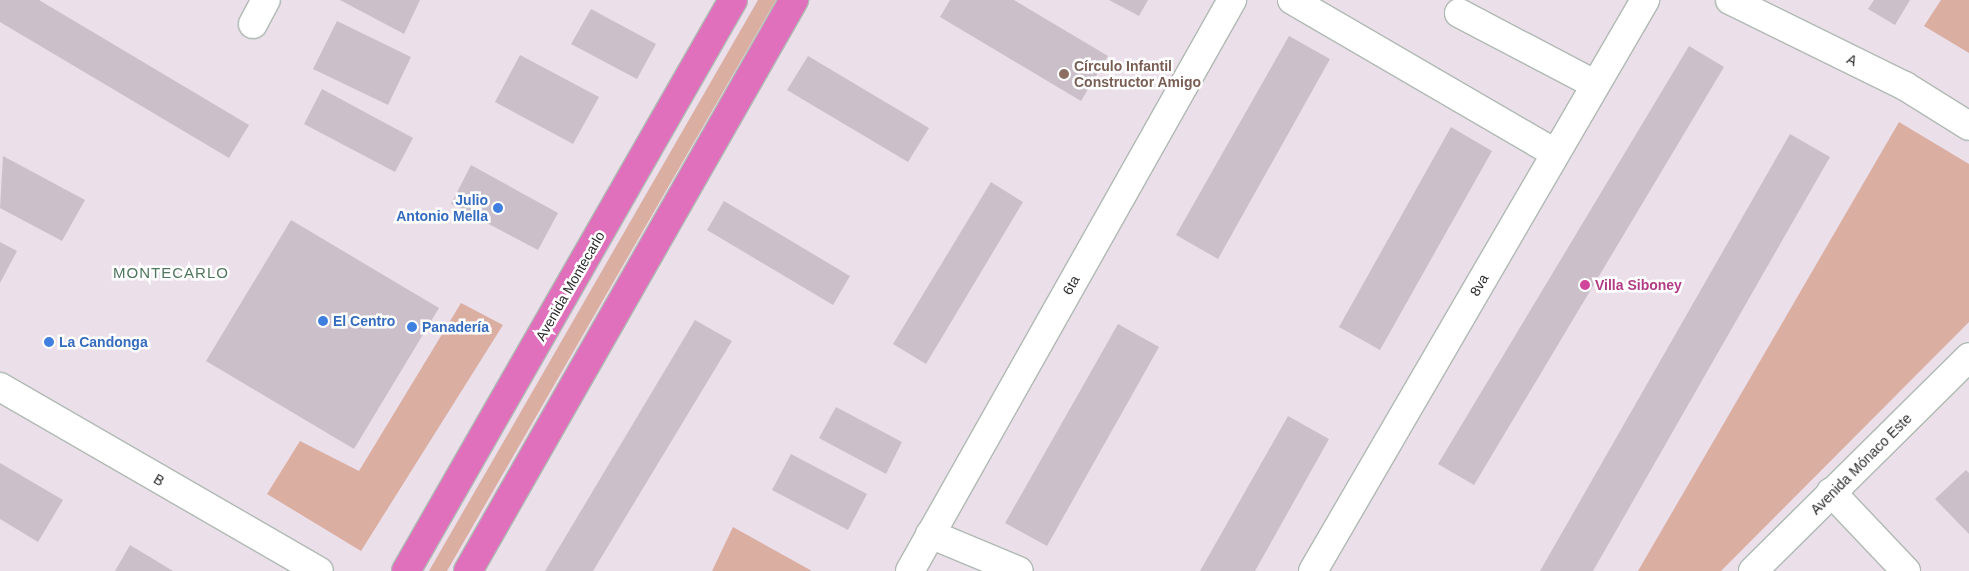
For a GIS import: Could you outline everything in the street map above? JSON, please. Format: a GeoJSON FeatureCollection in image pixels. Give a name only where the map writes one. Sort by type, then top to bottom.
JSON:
{"type":"FeatureCollection","features":[{"type":"Feature","properties":{"kind":"main road","name":"Avenida Montecarlo"},"geometry":{"type":"LineString","coordinates":[[406,571],[733,0]]}},
{"type":"Feature","properties":{"kind":"main road"},"geometry":{"type":"LineString","coordinates":[[468,571],[794,0]]}},
{"type":"Feature","properties":{"kind":"street"},"geometry":{"type":"LineString","coordinates":[[253,24],[266,0]]}},
{"type":"Feature","properties":{"kind":"street","name":"6ta"},"geometry":{"type":"LineString","coordinates":[[910,571],[1232,0]]}},
{"type":"Feature","properties":{"kind":"street"},"geometry":{"type":"LineString","coordinates":[[1292,0],[1555,153]]}},
{"type":"Feature","properties":{"kind":"street","name":"8va"},"geometry":{"type":"LineString","coordinates":[[1313,571],[1594,84],[1645,0]]}},
{"type":"Feature","properties":{"kind":"street","name":"A"},"geometry":{"type":"LineString","coordinates":[[1730,0],[1905,86],[1969,126]]}},
{"type":"Feature","properties":{"kind":"street"},"geometry":{"type":"LineString","coordinates":[[1460,13],[1594,84]]}},
{"type":"Feature","properties":{"kind":"street","name":"Avenida Mónaco Este"},"geometry":{"type":"LineString","coordinates":[[1753,571],[1969,357]]}},
{"type":"Feature","properties":{"kind":"street","name":"B"},"geometry":{"type":"LineString","coordinates":[[0,387],[320,571]]}},
{"type":"Feature","properties":{"kind":"street"},"geometry":{"type":"LineString","coordinates":[[1831,492],[1906,571]]}},
{"type":"Feature","properties":{"kind":"street"},"geometry":{"type":"LineString","coordinates":[[930,534],[1019,571]]}},
{"type":"Feature","properties":{"kind":"shaded area"},"geometry":{"type":"Polygon","coordinates":[[[758,0],[776,0],[447,571],[429,571],[758,0]]]}},
{"type":"Feature","properties":{"kind":"shaded area"},"geometry":{"type":"Polygon","coordinates":[[[1941,0],[1969,0],[1969,53],[1924,26],[1941,0]]]}},
{"type":"Feature","properties":{"kind":"shaded area"},"geometry":{"type":"Polygon","coordinates":[[[1899,122],[1969,164],[1969,322],[1721,571],[1638,571],[1899,122]]]}},
{"type":"Feature","properties":{"kind":"shaded area"},"geometry":{"type":"Polygon","coordinates":[[[461,303],[503,325],[361,551],[267,494],[300,441],[359,471],[461,303]]]}},
{"type":"Feature","properties":{"kind":"shaded area"},"geometry":{"type":"Polygon","coordinates":[[[733,527],[812,571],[712,571],[733,527]]]}},
{"type":"Feature","properties":{"kind":"building"},"geometry":{"type":"Polygon","coordinates":[[[0,0],[39,0],[249,125],[229,158],[0,22],[0,0]]]}},
{"type":"Feature","properties":{"kind":"building"},"geometry":{"type":"Polygon","coordinates":[[[340,0],[420,0],[404,34],[340,0]]]}},
{"type":"Feature","properties":{"kind":"building"},"geometry":{"type":"Polygon","coordinates":[[[950,0],[1014,0],[1108,56],[1081,101],[940,17],[950,0]]]}},
{"type":"Feature","properties":{"kind":"building"},"geometry":{"type":"Polygon","coordinates":[[[1109,0],[1148,0],[1139,16],[1109,0]]]}},
{"type":"Feature","properties":{"kind":"building"},"geometry":{"type":"Polygon","coordinates":[[[1874,0],[1910,0],[1895,25],[1868,9],[1874,0]]]}},
{"type":"Feature","properties":{"kind":"building"},"geometry":{"type":"Polygon","coordinates":[[[591,9],[656,44],[637,79],[571,44],[591,9]]]}},
{"type":"Feature","properties":{"kind":"building"},"geometry":{"type":"Polygon","coordinates":[[[337,21],[411,57],[388,105],[313,69],[337,21]]]}},
{"type":"Feature","properties":{"kind":"building"},"geometry":{"type":"Polygon","coordinates":[[[1289,36],[1330,59],[1218,259],[1176,235],[1289,36]]]}},
{"type":"Feature","properties":{"kind":"building"},"geometry":{"type":"Polygon","coordinates":[[[1689,46],[1724,67],[1474,485],[1438,464],[1689,46]]]}},
{"type":"Feature","properties":{"kind":"building"},"geometry":{"type":"Polygon","coordinates":[[[520,55],[599,97],[573,144],[495,102],[520,55]]]}},
{"type":"Feature","properties":{"kind":"building"},"geometry":{"type":"Polygon","coordinates":[[[808,56],[929,128],[908,162],[787,90],[808,56]]]}},
{"type":"Feature","properties":{"kind":"building"},"geometry":{"type":"Polygon","coordinates":[[[322,89],[413,138],[395,172],[304,124],[322,89]]]}},
{"type":"Feature","properties":{"kind":"building"},"geometry":{"type":"Polygon","coordinates":[[[1451,127],[1492,151],[1380,350],[1339,327],[1451,127]]]}},
{"type":"Feature","properties":{"kind":"building"},"geometry":{"type":"Polygon","coordinates":[[[1790,134],[1830,157],[1593,571],[1540,571],[1790,134]]]}},
{"type":"Feature","properties":{"kind":"building"},"geometry":{"type":"Polygon","coordinates":[[[3,156],[85,200],[62,241],[0,208],[3,156]]]}},
{"type":"Feature","properties":{"kind":"building"},"geometry":{"type":"Polygon","coordinates":[[[471,165],[558,213],[538,250],[451,204],[471,165]]]}},
{"type":"Feature","properties":{"kind":"building"},"geometry":{"type":"Polygon","coordinates":[[[991,182],[1023,202],[926,364],[893,344],[991,182]]]}},
{"type":"Feature","properties":{"kind":"building"},"geometry":{"type":"Polygon","coordinates":[[[724,201],[850,276],[833,305],[707,230],[724,201]]]}},
{"type":"Feature","properties":{"kind":"building"},"geometry":{"type":"Polygon","coordinates":[[[291,220],[439,308],[354,449],[206,361],[291,220]]]}},
{"type":"Feature","properties":{"kind":"building"},"geometry":{"type":"Polygon","coordinates":[[[0,242],[17,251],[0,283],[0,242]]]}},
{"type":"Feature","properties":{"kind":"building"},"geometry":{"type":"Polygon","coordinates":[[[695,320],[732,341],[593,571],[545,571],[695,320]]]}},
{"type":"Feature","properties":{"kind":"building"},"geometry":{"type":"Polygon","coordinates":[[[1118,324],[1159,347],[1047,546],[1005,523],[1118,324]]]}},
{"type":"Feature","properties":{"kind":"building"},"geometry":{"type":"Polygon","coordinates":[[[836,407],[902,442],[886,474],[819,438],[836,407]]]}},
{"type":"Feature","properties":{"kind":"building"},"geometry":{"type":"Polygon","coordinates":[[[1288,416],[1329,439],[1255,571],[1200,571],[1288,416]]]}},
{"type":"Feature","properties":{"kind":"building"},"geometry":{"type":"Polygon","coordinates":[[[791,454],[867,494],[848,530],[772,490],[791,454]]]}},
{"type":"Feature","properties":{"kind":"building"},"geometry":{"type":"Polygon","coordinates":[[[0,463],[63,500],[38,542],[0,519],[0,463]]]}},
{"type":"Feature","properties":{"kind":"building"},"geometry":{"type":"Polygon","coordinates":[[[1966,470],[1969,473],[1969,534],[1935,499],[1966,470]]]}},
{"type":"Feature","properties":{"kind":"building"},"geometry":{"type":"Polygon","coordinates":[[[130,545],[173,571],[115,571],[130,545]]]}},
{"type":"Feature","properties":{"kind":"place","name":"Círculo Infantil Constructor Amigo"},"geometry":{"type":"Point","coordinates":[1064,74]}},
{"type":"Feature","properties":{"kind":"place","name":"Julio Antonio Mella"},"geometry":{"type":"Point","coordinates":[498,208]}},
{"type":"Feature","properties":{"kind":"place","name":"Villa Siboney"},"geometry":{"type":"Point","coordinates":[1585,285]}},
{"type":"Feature","properties":{"kind":"place","name":"El Centro"},"geometry":{"type":"Point","coordinates":[323,321]}},
{"type":"Feature","properties":{"kind":"place","name":"Panadería"},"geometry":{"type":"Point","coordinates":[412,327]}},
{"type":"Feature","properties":{"kind":"place","name":"La Candonga"},"geometry":{"type":"Point","coordinates":[49,342]}},
{"type":"Feature","properties":{"kind":"district","name":"MONTECARLO"},"geometry":{"type":"Point","coordinates":[171,273]}}]}
